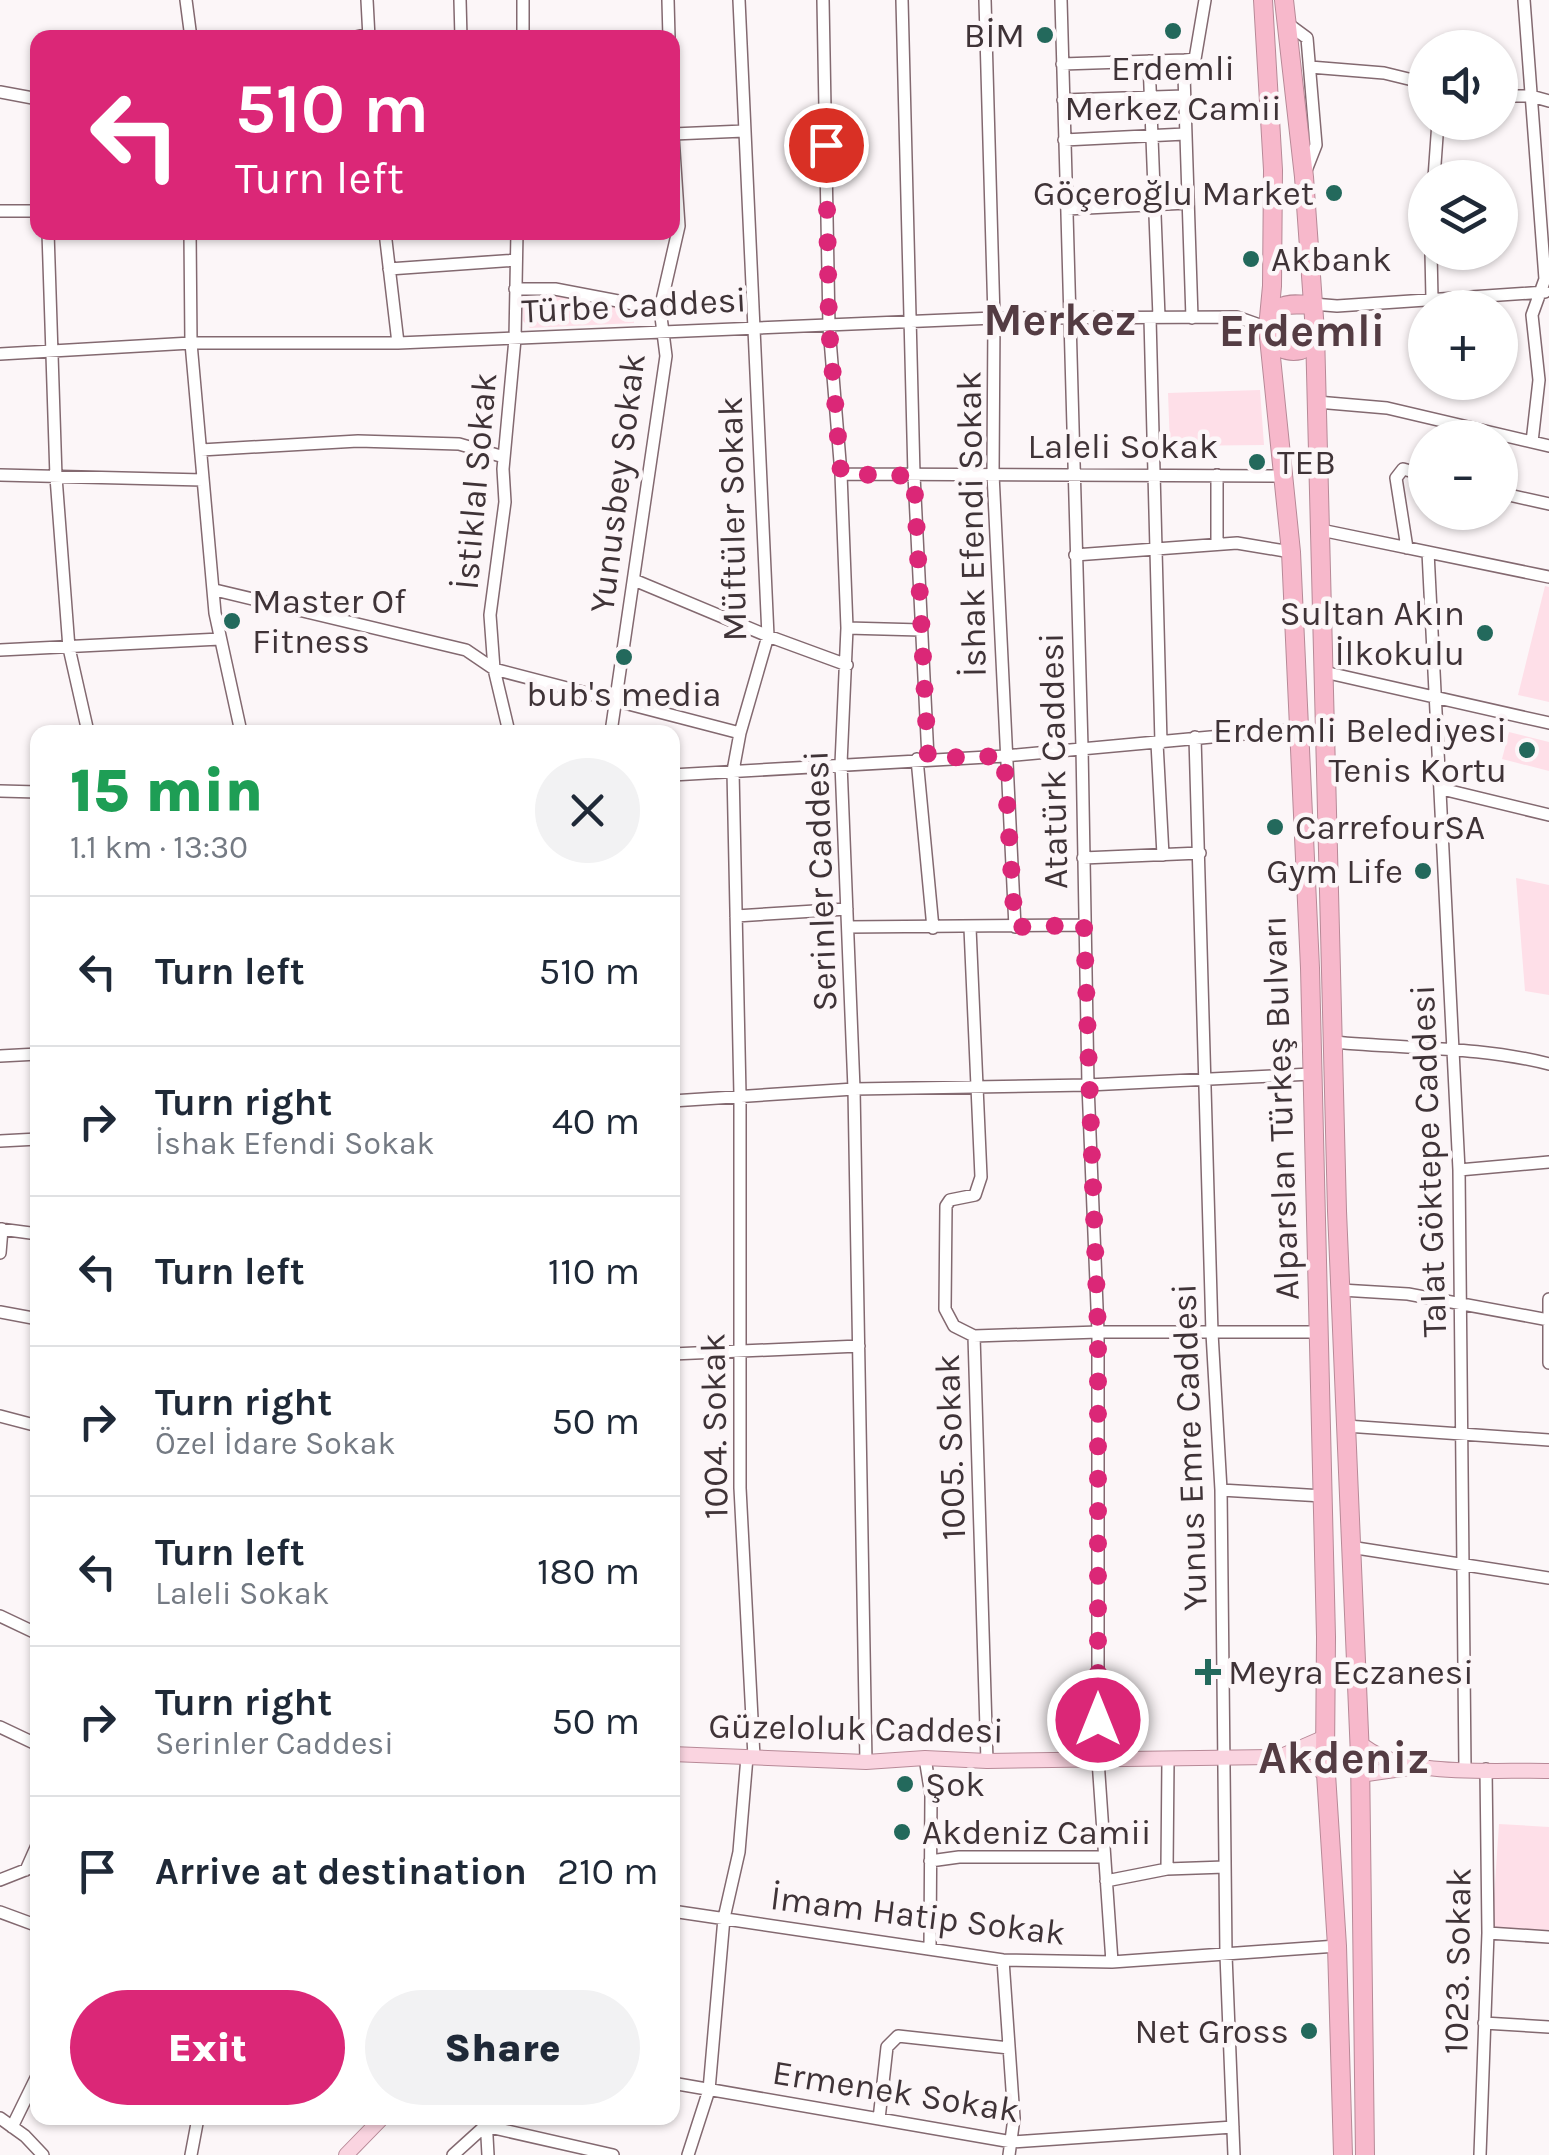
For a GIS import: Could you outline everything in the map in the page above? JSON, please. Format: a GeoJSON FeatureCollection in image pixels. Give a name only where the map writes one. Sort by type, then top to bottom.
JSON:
{"type":"FeatureCollection","features":[{"type":"Feature","properties":{"kind":"highway","name":"Alparslan Türkeş Bulvarı"},"geometry":{"type":"LineString","coordinates":[[1263,0],[1273,170],[1268,328],[1290,552],[1312,1074],[1326,1772],[1337,1946],[1343,2155]]}},
{"type":"Feature","properties":{"kind":"highway","name":"Alparslan Türkeş Bulvarı"},"geometry":{"type":"LineString","coordinates":[[1284,0],[1314,304],[1346,1426],[1360,1774],[1365,2155]]}},
{"type":"Feature","properties":{"kind":"highway"},"geometry":{"type":"LineString","coordinates":[[1314,304],[1279,308],[1268,328],[1273,343],[1294,352],[1308,346],[1315,332]]}},
{"type":"Feature","properties":{"kind":"highway"},"geometry":{"type":"LineString","coordinates":[[1325,1736],[1342,1733],[1358,1741]]}},
{"type":"Feature","properties":{"kind":"highway"},"geometry":{"type":"LineString","coordinates":[[1326,1772],[1342,1777],[1360,1774]]}},
{"type":"Feature","properties":{"kind":"main road","name":"Güzeloluk Caddesi"},"geometry":{"type":"LineString","coordinates":[[1279,1757],[1325,1736]]}},
{"type":"Feature","properties":{"kind":"main road"},"geometry":{"type":"LineString","coordinates":[[1358,1741],[1371,1754],[1415,1766]]}},
{"type":"Feature","properties":{"kind":"main road","name":"Güzeloluk Caddesi"},"geometry":{"type":"LineString","coordinates":[[680,1754],[866,1762],[925,1758],[987,1761],[1279,1757],[1326,1772]]}},
{"type":"Feature","properties":{"kind":"main road"},"geometry":{"type":"LineString","coordinates":[[1360,1774],[1415,1766],[1549,1771]]}},
{"type":"Feature","properties":{"kind":"main road"},"geometry":{"type":"LineString","coordinates":[[346,2155],[375,2125]]}},
{"type":"Feature","properties":{"kind":"street"},"geometry":{"type":"LineString","coordinates":[[186,0],[190,30]]}},
{"type":"Feature","properties":{"kind":"street"},"geometry":{"type":"LineString","coordinates":[[367,0],[369,30]]}},
{"type":"Feature","properties":{"kind":"street"},"geometry":{"type":"LineString","coordinates":[[460,0],[461,30]]}},
{"type":"Feature","properties":{"kind":"street"},"geometry":{"type":"LineString","coordinates":[[523,30],[524,0]]}},
{"type":"Feature","properties":{"kind":"street"},"geometry":{"type":"LineString","coordinates":[[668,0],[669,30]]}},
{"type":"Feature","properties":{"kind":"street","name":"Müftüler Sokak"},"geometry":{"type":"LineString","coordinates":[[739,0],[768,636],[733,771],[740,1094]]}},
{"type":"Feature","properties":{"kind":"street","name":"Serinler Caddesi"},"geometry":{"type":"LineString","coordinates":[[824,0],[829,327],[841,474],[847,628],[841,764],[854,1089],[866,1762]]}},
{"type":"Feature","properties":{"kind":"street"},"geometry":{"type":"LineString","coordinates":[[902,0],[922,758],[933,928]]}},
{"type":"Feature","properties":{"kind":"street","name":"İshak Efendi Sokak"},"geometry":{"type":"LineString","coordinates":[[985,0],[994,318],[993,474],[1015,927]]}},
{"type":"Feature","properties":{"kind":"street","name":"Atatürk Caddesi"},"geometry":{"type":"LineString","coordinates":[[1061,0],[1072,318],[1088,1085],[1098,1332],[1098,1760],[1112,1962]]}},
{"type":"Feature","properties":{"kind":"street"},"geometry":{"type":"LineString","coordinates":[[1062,64],[1195,59],[1205,0]]}},
{"type":"Feature","properties":{"kind":"street"},"geometry":{"type":"LineString","coordinates":[[1524,0],[1546,292],[1532,314],[1539,380],[1532,442]]}},
{"type":"Feature","properties":{"kind":"street"},"geometry":{"type":"LineString","coordinates":[[1288,24],[1307,38],[1310,66],[1316,145],[1304,178]]}},
{"type":"Feature","properties":{"kind":"street"},"geometry":{"type":"LineString","coordinates":[[1185,60],[1192,318]]}},
{"type":"Feature","properties":{"kind":"street"},"geometry":{"type":"LineString","coordinates":[[1149,61],[1155,205],[1162,855]]}},
{"type":"Feature","properties":{"kind":"street"},"geometry":{"type":"LineString","coordinates":[[1310,66],[1408,79]]}},
{"type":"Feature","properties":{"kind":"street"},"geometry":{"type":"LineString","coordinates":[[0,92],[30,98]]}},
{"type":"Feature","properties":{"kind":"street"},"geometry":{"type":"LineString","coordinates":[[1064,100],[1184,96]]}},
{"type":"Feature","properties":{"kind":"street"},"geometry":{"type":"LineString","coordinates":[[1518,96],[1549,100]]}},
{"type":"Feature","properties":{"kind":"street"},"geometry":{"type":"LineString","coordinates":[[680,134],[744,131]]}},
{"type":"Feature","properties":{"kind":"street"},"geometry":{"type":"LineString","coordinates":[[1064,140],[1186,134]]}},
{"type":"Feature","properties":{"kind":"street"},"geometry":{"type":"LineString","coordinates":[[1067,209],[1188,203]]}},
{"type":"Feature","properties":{"kind":"street"},"geometry":{"type":"LineString","coordinates":[[0,211],[30,211]]}},
{"type":"Feature","properties":{"kind":"street"},"geometry":{"type":"LineString","coordinates":[[48,240],[56,477],[69,648],[86,725]]}},
{"type":"Feature","properties":{"kind":"street"},"geometry":{"type":"LineString","coordinates":[[190,240],[191,344],[202,480],[220,639],[239,725]]}},
{"type":"Feature","properties":{"kind":"street"},"geometry":{"type":"LineString","coordinates":[[386,240],[398,343]]}},
{"type":"Feature","properties":{"kind":"street","name":"İstiklal Sokak"},"geometry":{"type":"LineString","coordinates":[[506,725],[494,669],[490,615],[505,502],[504,457],[515,338],[517,240]]}},
{"type":"Feature","properties":{"kind":"street","name":"Yunusbey Sokak"},"geometry":{"type":"LineString","coordinates":[[612,725],[666,356],[660,310],[673,240]]}},
{"type":"Feature","properties":{"kind":"street"},"geometry":{"type":"LineString","coordinates":[[389,269],[516,260]]}},
{"type":"Feature","properties":{"kind":"street"},"geometry":{"type":"LineString","coordinates":[[516,289],[555,290],[660,310]]}},
{"type":"Feature","properties":{"kind":"street"},"geometry":{"type":"LineString","coordinates":[[1518,294],[1546,292]]}},
{"type":"Feature","properties":{"kind":"street"},"geometry":{"type":"LineString","coordinates":[[1314,304],[1408,302]]}},
{"type":"Feature","properties":{"kind":"street","name":"Türbe Caddesi"},"geometry":{"type":"LineString","coordinates":[[0,354],[191,344],[398,343],[994,318],[1236,318],[1268,328]]}},
{"type":"Feature","properties":{"kind":"street"},"geometry":{"type":"LineString","coordinates":[[1317,402],[1387,408],[1549,446]]}},
{"type":"Feature","properties":{"kind":"street"},"geometry":{"type":"LineString","coordinates":[[201,450],[358,441],[459,444],[504,457]]}},
{"type":"Feature","properties":{"kind":"street"},"geometry":{"type":"LineString","coordinates":[[1407,548],[1396,478],[1403,469],[1408,470]]}},
{"type":"Feature","properties":{"kind":"street","name":"Laleli Sokak"},"geometry":{"type":"LineString","coordinates":[[841,474],[1284,476]]}},
{"type":"Feature","properties":{"kind":"street"},"geometry":{"type":"LineString","coordinates":[[1217,474],[1217,544]]}},
{"type":"Feature","properties":{"kind":"street"},"geometry":{"type":"LineString","coordinates":[[0,476],[202,480]]}},
{"type":"Feature","properties":{"kind":"street"},"geometry":{"type":"LineString","coordinates":[[1518,496],[1549,504]]}},
{"type":"Feature","properties":{"kind":"street"},"geometry":{"type":"LineString","coordinates":[[1320,530],[1549,577]]}},
{"type":"Feature","properties":{"kind":"street"},"geometry":{"type":"LineString","coordinates":[[1076,555],[1238,543],[1290,552]]}},
{"type":"Feature","properties":{"kind":"street","name":"Talat Göktepe Caddesi"},"geometry":{"type":"LineString","coordinates":[[1428,552],[1459,1170],[1465,1768]]}},
{"type":"Feature","properties":{"kind":"street"},"geometry":{"type":"LineString","coordinates":[[634,580],[847,665]]}},
{"type":"Feature","properties":{"kind":"street"},"geometry":{"type":"LineString","coordinates":[[215,590],[466,650],[494,669],[740,734]]}},
{"type":"Feature","properties":{"kind":"street"},"geometry":{"type":"LineString","coordinates":[[847,628],[921,630]]}},
{"type":"Feature","properties":{"kind":"street"},"geometry":{"type":"LineString","coordinates":[[0,650],[220,639]]}},
{"type":"Feature","properties":{"kind":"street"},"geometry":{"type":"LineString","coordinates":[[1324,672],[1549,723]]}},
{"type":"Feature","properties":{"kind":"street"},"geometry":{"type":"LineString","coordinates":[[680,774],[1004,756],[1298,729]]}},
{"type":"Feature","properties":{"kind":"street","name":"Yunus Emre Caddesi"},"geometry":{"type":"LineString","coordinates":[[1195,737],[1212,1333],[1221,1490],[1226,1954],[1234,2155]]}},
{"type":"Feature","properties":{"kind":"street"},"geometry":{"type":"LineString","coordinates":[[1442,788],[1549,815]]}},
{"type":"Feature","properties":{"kind":"street"},"geometry":{"type":"LineString","coordinates":[[0,791],[30,792]]}},
{"type":"Feature","properties":{"kind":"street"},"geometry":{"type":"LineString","coordinates":[[1083,858],[1200,853]]}},
{"type":"Feature","properties":{"kind":"street"},"geometry":{"type":"LineString","coordinates":[[736,916],[847,909]]}},
{"type":"Feature","properties":{"kind":"street"},"geometry":{"type":"LineString","coordinates":[[848,927],[1084,925]]}},
{"type":"Feature","properties":{"kind":"street","name":"1005. Sokak"},"geometry":{"type":"LineString","coordinates":[[970,928],[981,1176],[975,1196],[950,1200],[946,1206],[945,1308],[954,1326],[974,1336],[987,1761]]}},
{"type":"Feature","properties":{"kind":"street"},"geometry":{"type":"LineString","coordinates":[[1334,1042],[1516,1055],[1549,1064]]}},
{"type":"Feature","properties":{"kind":"street"},"geometry":{"type":"LineString","coordinates":[[0,1056],[30,1054]]}},
{"type":"Feature","properties":{"kind":"street"},"geometry":{"type":"LineString","coordinates":[[680,1101],[854,1089],[1088,1085],[1312,1074]]}},
{"type":"Feature","properties":{"kind":"street","name":"1004. Sokak"},"geometry":{"type":"LineString","coordinates":[[688,2155],[710,2090],[724,1918],[739,1852],[750,1757],[740,1488],[740,1094]]}},
{"type":"Feature","properties":{"kind":"street"},"geometry":{"type":"LineString","coordinates":[[0,1142],[30,1140]]}},
{"type":"Feature","properties":{"kind":"street"},"geometry":{"type":"LineString","coordinates":[[1459,1170],[1549,1162]]}},
{"type":"Feature","properties":{"kind":"street"},"geometry":{"type":"LineString","coordinates":[[0,1253],[1,1229],[30,1233]]}},
{"type":"Feature","properties":{"kind":"street"},"geometry":{"type":"LineString","coordinates":[[1342,1290],[1408,1294],[1548,1320]]}},
{"type":"Feature","properties":{"kind":"street"},"geometry":{"type":"LineString","coordinates":[[1549,1299],[1549,1362]]}},
{"type":"Feature","properties":{"kind":"street"},"geometry":{"type":"LineString","coordinates":[[0,1312],[30,1318]]}},
{"type":"Feature","properties":{"kind":"street"},"geometry":{"type":"LineString","coordinates":[[974,1336],[1320,1332]]}},
{"type":"Feature","properties":{"kind":"street"},"geometry":{"type":"LineString","coordinates":[[680,1354],[859,1346]]}},
{"type":"Feature","properties":{"kind":"street"},"geometry":{"type":"LineString","coordinates":[[0,1416],[30,1424]]}},
{"type":"Feature","properties":{"kind":"street"},"geometry":{"type":"LineString","coordinates":[[1346,1426],[1549,1440]]}},
{"type":"Feature","properties":{"kind":"street"},"geometry":{"type":"LineString","coordinates":[[1221,1490],[1323,1496]]}},
{"type":"Feature","properties":{"kind":"street"},"geometry":{"type":"LineString","coordinates":[[1350,1547],[1549,1578]]}},
{"type":"Feature","properties":{"kind":"street"},"geometry":{"type":"LineString","coordinates":[[0,1616],[30,1630]]}},
{"type":"Feature","properties":{"kind":"street"},"geometry":{"type":"LineString","coordinates":[[0,1727],[30,1741]]}},
{"type":"Feature","properties":{"kind":"street"},"geometry":{"type":"LineString","coordinates":[[925,1758],[930,1795],[930,1948]]}},
{"type":"Feature","properties":{"kind":"street"},"geometry":{"type":"LineString","coordinates":[[1167,1870],[1168,1760]]}},
{"type":"Feature","properties":{"kind":"street","name":"1023. Sokak"},"geometry":{"type":"LineString","coordinates":[[1480,2155],[1488,1932],[1486,1769]]}},
{"type":"Feature","properties":{"kind":"street"},"geometry":{"type":"LineString","coordinates":[[930,1861],[958,1857],[1104,1856]]}},
{"type":"Feature","properties":{"kind":"street"},"geometry":{"type":"LineString","coordinates":[[1106,1880],[1167,1870],[1225,1867]]}},
{"type":"Feature","properties":{"kind":"street"},"geometry":{"type":"LineString","coordinates":[[0,1880],[30,1869]]}},
{"type":"Feature","properties":{"kind":"street"},"geometry":{"type":"LineString","coordinates":[[0,1912],[30,1923]]}},
{"type":"Feature","properties":{"kind":"street","name":"İmam Hatip Sokak"},"geometry":{"type":"LineString","coordinates":[[680,1912],[1003,1960],[1112,1962],[1337,1946]]}},
{"type":"Feature","properties":{"kind":"street"},"geometry":{"type":"LineString","coordinates":[[1488,1932],[1549,1937]]}},
{"type":"Feature","properties":{"kind":"street"},"geometry":{"type":"LineString","coordinates":[[1003,1960],[1014,2118],[1011,2148]]}},
{"type":"Feature","properties":{"kind":"street"},"geometry":{"type":"LineString","coordinates":[[1484,2023],[1549,2026]]}},
{"type":"Feature","properties":{"kind":"street"},"geometry":{"type":"LineString","coordinates":[[879,2119],[886,2047],[898,2036],[1008,2048]]}},
{"type":"Feature","properties":{"kind":"street","name":"Ermenek Sokak"},"geometry":{"type":"LineString","coordinates":[[680,2084],[879,2119],[1011,2148],[1233,2128]]}},
{"type":"Feature","properties":{"kind":"street"},"geometry":{"type":"LineString","coordinates":[[12,2127],[30,2090]]}},
{"type":"Feature","properties":{"kind":"street"},"geometry":{"type":"LineString","coordinates":[[0,2118],[43,2155]]}},
{"type":"Feature","properties":{"kind":"street"},"geometry":{"type":"LineString","coordinates":[[191,2155],[197,2125]]}},
{"type":"Feature","properties":{"kind":"street"},"geometry":{"type":"LineString","coordinates":[[453,2155],[483,2125]]}},
{"type":"Feature","properties":{"kind":"street"},"geometry":{"type":"LineString","coordinates":[[486,2125],[488,2155]]}},
{"type":"Feature","properties":{"kind":"street"},"geometry":{"type":"LineString","coordinates":[[498,2125],[613,2155]]}},
{"type":"Feature","properties":{"kind":"shaded area"},"geometry":{"type":"Polygon","coordinates":[[[523,294],[560,295],[634,308],[634,323],[530,328],[523,321],[523,294]]]}},
{"type":"Feature","properties":{"kind":"shaded area"},"geometry":{"type":"Polygon","coordinates":[[[1260,390],[1264,445],[1170,446],[1168,393],[1260,390]]]}},
{"type":"Feature","properties":{"kind":"shaded area"},"geometry":{"type":"Polygon","coordinates":[[[1545,586],[1549,587],[1549,702],[1518,695],[1545,586]]]}},
{"type":"Feature","properties":{"kind":"shaded area","name":"Erdemli Belediyesi Tenis Kortu"},"geometry":{"type":"Polygon","coordinates":[[[1509,732],[1549,742],[1549,771],[1502,759],[1509,732]]]}},
{"type":"Feature","properties":{"kind":"shaded area"},"geometry":{"type":"Polygon","coordinates":[[[1516,878],[1549,885],[1549,995],[1525,991],[1516,878]]]}},
{"type":"Feature","properties":{"kind":"shaded area"},"geometry":{"type":"Polygon","coordinates":[[[1499,1824],[1549,1827],[1549,1931],[1492,1928],[1499,1824]]]}},
{"type":"Feature","properties":{"kind":"place","name":"Erdemli Merkez Camii"},"geometry":{"type":"Point","coordinates":[1173,31]}},
{"type":"Feature","properties":{"kind":"place","name":"BİM"},"geometry":{"type":"Point","coordinates":[1045,35]}},
{"type":"Feature","properties":{"kind":"place","name":"Göçeroğlu Market"},"geometry":{"type":"Point","coordinates":[1334,193]}},
{"type":"Feature","properties":{"kind":"place","name":"Akbank"},"geometry":{"type":"Point","coordinates":[1251,259]}},
{"type":"Feature","properties":{"kind":"place","name":"TEB"},"geometry":{"type":"Point","coordinates":[1257,462]}},
{"type":"Feature","properties":{"kind":"place","name":"Master Of Fitness"},"geometry":{"type":"Point","coordinates":[232,621]}},
{"type":"Feature","properties":{"kind":"place","name":"Sultan Akın İlkokulu"},"geometry":{"type":"Point","coordinates":[1485,633]}},
{"type":"Feature","properties":{"kind":"place","name":"bub's media"},"geometry":{"type":"Point","coordinates":[624,657]}},
{"type":"Feature","properties":{"kind":"place","name":"Erdemli Belediyesi Tenis Kortu"},"geometry":{"type":"Point","coordinates":[1527,750]}},
{"type":"Feature","properties":{"kind":"place","name":"CarrefourSA"},"geometry":{"type":"Point","coordinates":[1275,827]}},
{"type":"Feature","properties":{"kind":"place","name":"Gym Life"},"geometry":{"type":"Point","coordinates":[1423,871]}},
{"type":"Feature","properties":{"kind":"place","name":"Meyra Eczanesi"},"geometry":{"type":"Point","coordinates":[1208,1672]}},
{"type":"Feature","properties":{"kind":"place","name":"Şok"},"geometry":{"type":"Point","coordinates":[905,1784]}},
{"type":"Feature","properties":{"kind":"place","name":"Akdeniz Camii"},"geometry":{"type":"Point","coordinates":[902,1832]}},
{"type":"Feature","properties":{"kind":"place","name":"Net Gross"},"geometry":{"type":"Point","coordinates":[1309,2031]}},
{"type":"Feature","properties":{"kind":"district","name":"Merkez"},"geometry":{"type":"Point","coordinates":[1060,319]}},
{"type":"Feature","properties":{"kind":"district","name":"Erdemli"},"geometry":{"type":"Point","coordinates":[1302,330]}},
{"type":"Feature","properties":{"kind":"district","name":"Akdeniz"},"geometry":{"type":"Point","coordinates":[1344,1757]}},
{"type":"Feature","properties":{"kind":"route"},"geometry":{"type":"LineString","coordinates":[[826,145],[829,327],[841,474],[914,476],[928,758],[1004,756],[1015,927],[1084,925],[1098,1332],[1098,1720]]}}]}
